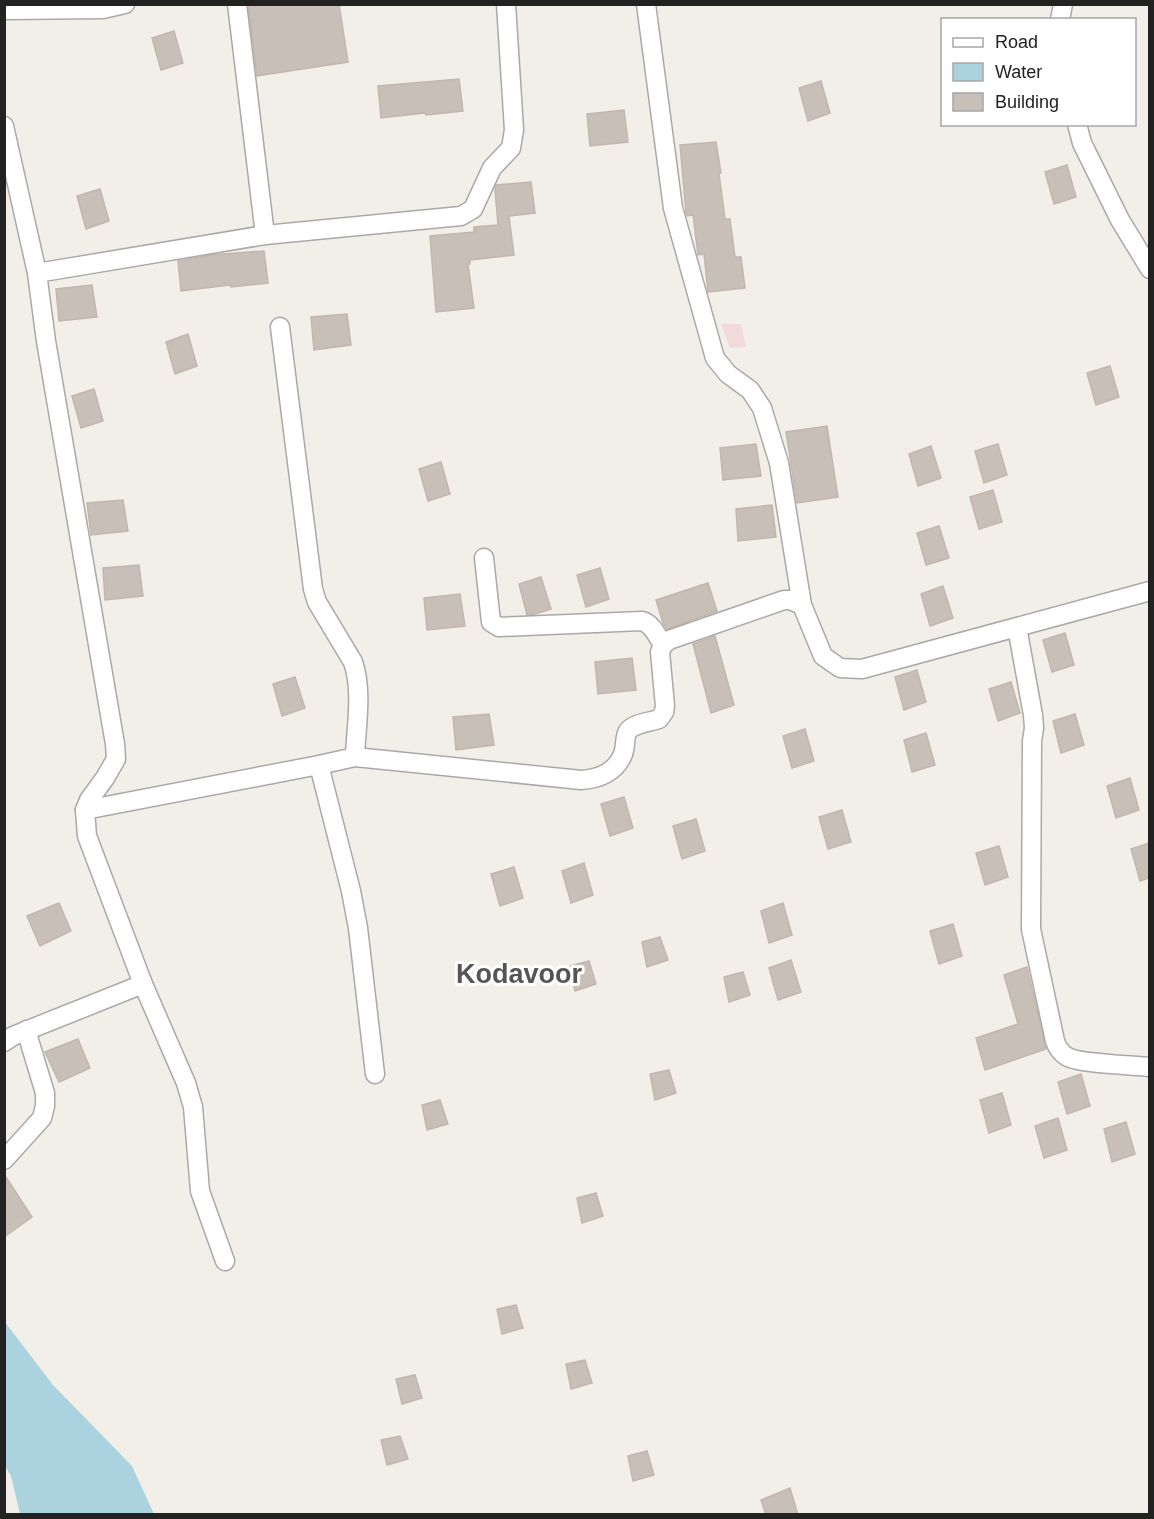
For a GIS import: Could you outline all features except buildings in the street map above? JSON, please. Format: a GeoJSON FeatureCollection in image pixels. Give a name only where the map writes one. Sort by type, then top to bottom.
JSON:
{"type":"FeatureCollection","features":[{"type":"Feature","properties":{"kind":"street"},"geometry":{"type":"LineString","coordinates":[[4,10],[103,9],[125,4]]}},
{"type":"Feature","properties":{"kind":"street"},"geometry":{"type":"LineString","coordinates":[[237,4],[265,235]]}},
{"type":"Feature","properties":{"kind":"street"},"geometry":{"type":"LineString","coordinates":[[37,273],[265,235],[461,216],[473,208],[492,168],[511,148],[514,130],[507,4]]}},
{"type":"Feature","properties":{"kind":"street"},"geometry":{"type":"LineString","coordinates":[[646,4],[673,208],[715,358],[728,374],[750,390],[762,408],[779,463],[802,605],[823,656],[840,668],[862,669],[1149,591]]}},
{"type":"Feature","properties":{"kind":"street"},"geometry":{"type":"LineString","coordinates":[[4,126],[37,273],[46,341],[115,744],[116,759],[85,810],[87,836],[143,984],[186,1083],[193,1107],[200,1191],[225,1261]]}},
{"type":"Feature","properties":{"kind":"street"},"geometry":{"type":"LineString","coordinates":[[1078,126],[1082,143],[1120,220],[1149,267]]}},
{"type":"Feature","properties":{"kind":"street"},"geometry":{"type":"LineString","coordinates":[[280,327],[313,589],[317,602],[357,672],[355,757]]}},
{"type":"Feature","properties":{"kind":"street"},"geometry":{"type":"LineString","coordinates":[[484,558],[491,622],[499,627],[642,621],[651,625],[663,645]]}},
{"type":"Feature","properties":{"kind":"street"},"geometry":{"type":"LineString","coordinates":[[85,810],[355,757],[581,780],[593,779],[615,768],[624,754],[629,729],[659,719],[663,712],[665,706],[660,652],[669,640],[784,600],[802,605]]}},
{"type":"Feature","properties":{"kind":"street"},"geometry":{"type":"LineString","coordinates":[[1017,627],[1034,728],[1032,741],[1031,929],[1055,1041],[1058,1049],[1067,1057],[1078,1061],[1149,1067]]}},
{"type":"Feature","properties":{"kind":"street"},"geometry":{"type":"LineString","coordinates":[[319,765],[357,919],[375,1074]]}},
{"type":"Feature","properties":{"kind":"street"},"geometry":{"type":"LineString","coordinates":[[4,1160],[42,1118],[45,1106],[45,1093],[12,1033],[143,984]]}},
{"type":"Feature","properties":{"kind":"shaded area"},"geometry":{"type":"Polygon","coordinates":[[[721,324],[741,324],[746,347],[730,348],[721,324]]]}},
{"type":"Feature","properties":{"kind":"water"},"geometry":{"type":"Polygon","coordinates":[[[4,1321],[53,1385],[132,1466],[154,1514],[20,1514],[11,1476],[5,1466],[4,1321]]]}},
{"type":"Feature","properties":{"kind":"district","name":"Kodavoor"},"geometry":{"type":"Point","coordinates":[519,974]}}]}
